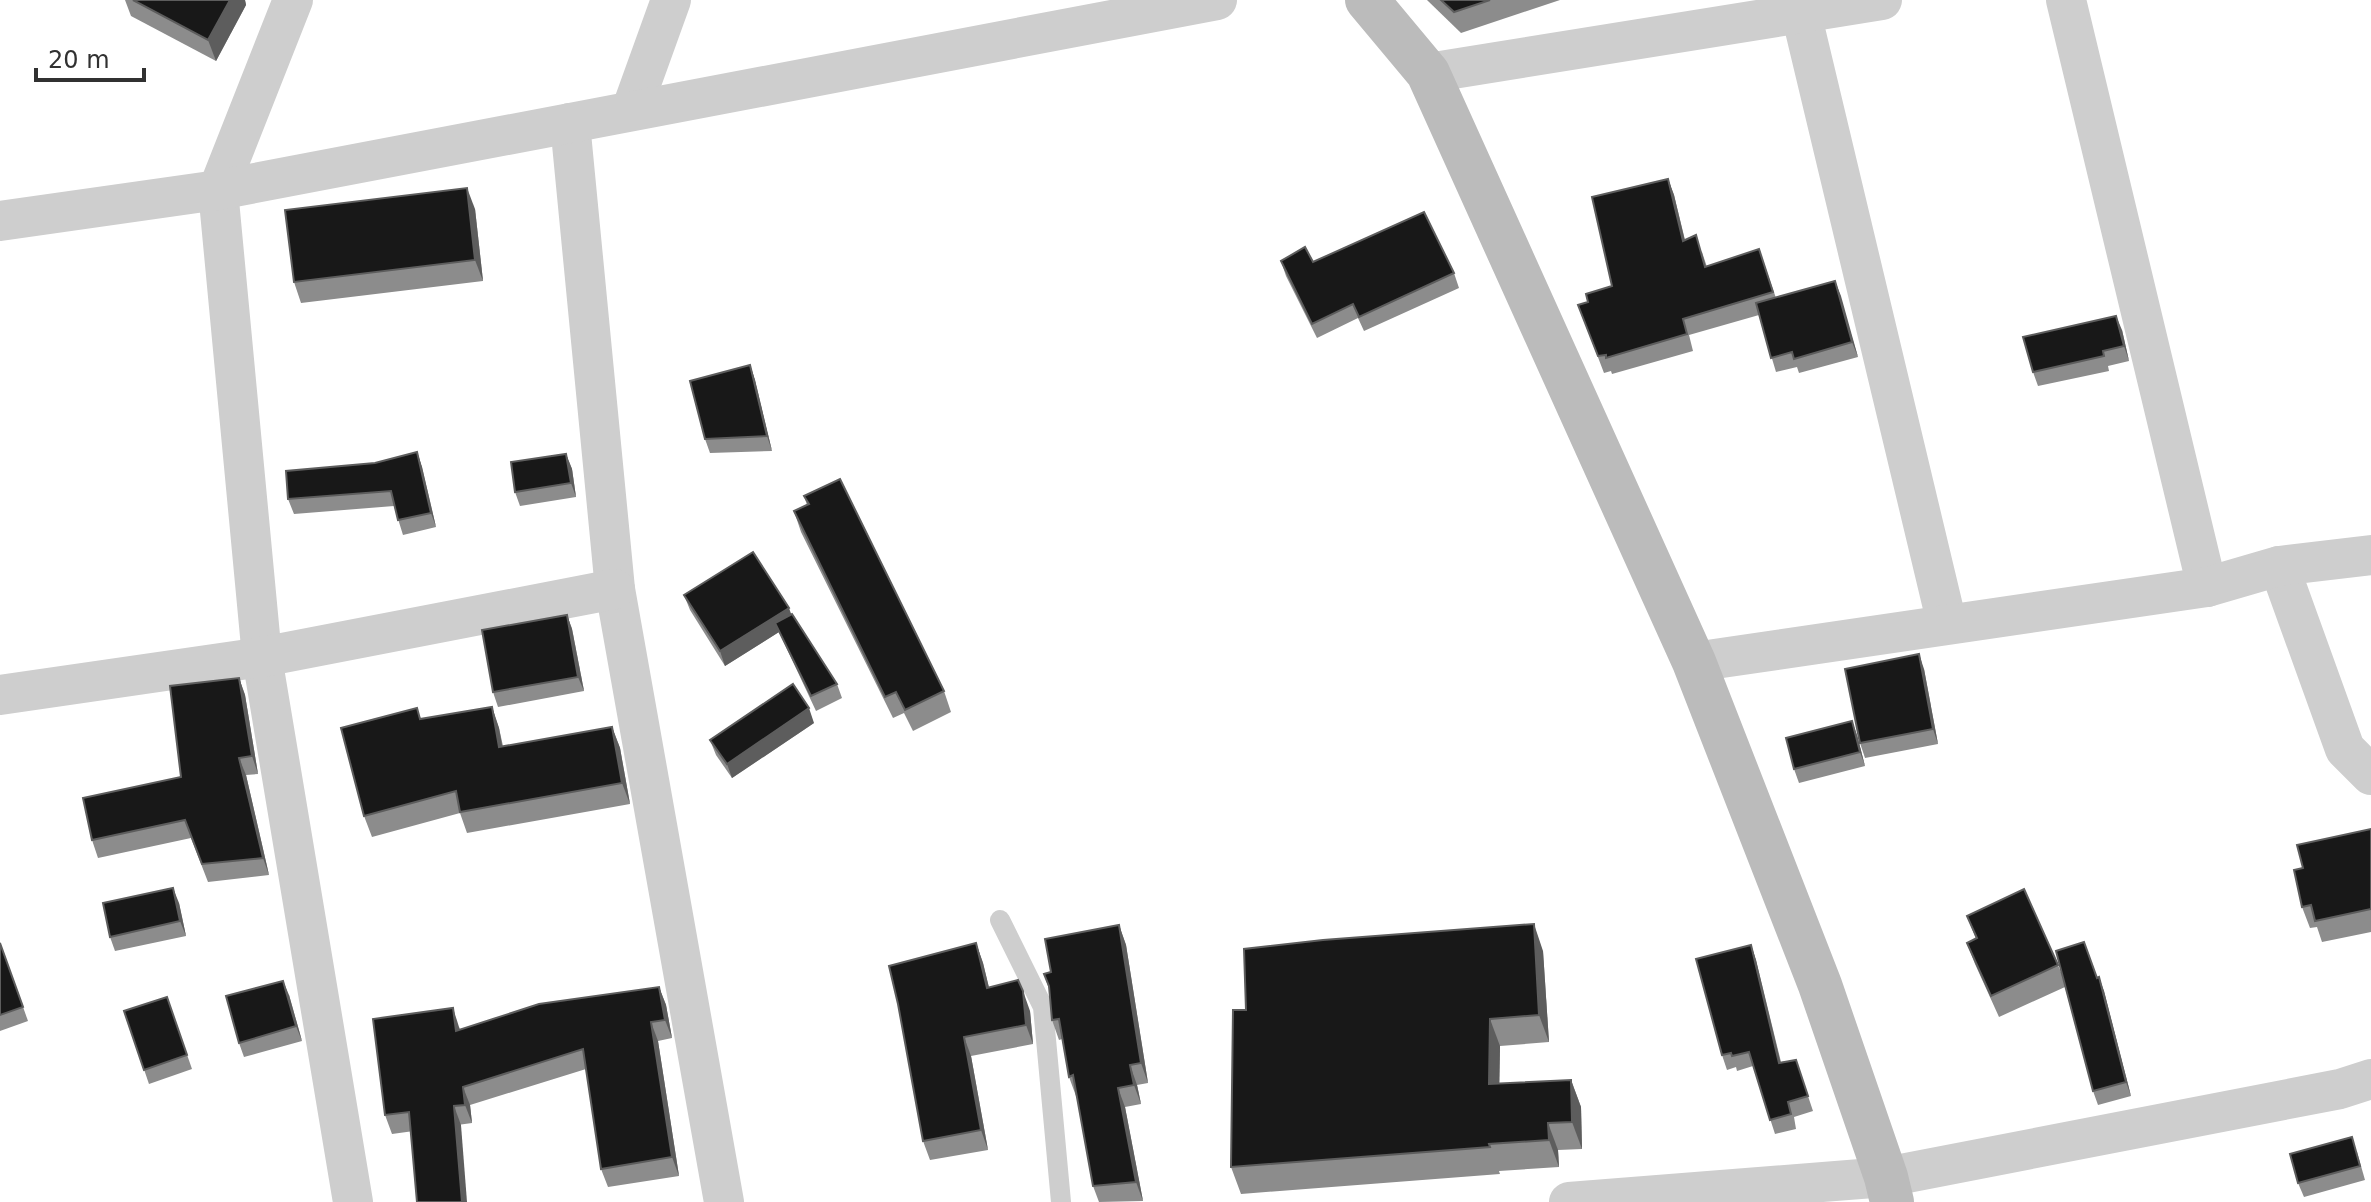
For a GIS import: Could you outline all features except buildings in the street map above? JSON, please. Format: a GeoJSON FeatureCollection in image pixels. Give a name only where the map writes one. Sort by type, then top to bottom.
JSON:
{"type":"FeatureCollection","features":[{"type":"Feature","properties":{"kind":"main road"},"geometry":{"type":"LineString","coordinates":[[1367,0],[1428,73],[1694,662],[1820,985],[1889,1189]]}},
{"type":"Feature","properties":{"kind":"street"},"geometry":{"type":"LineString","coordinates":[[293,0],[218,190],[262,657],[353,1202]]}},
{"type":"Feature","properties":{"kind":"street"},"geometry":{"type":"LineString","coordinates":[[631,111],[671,0]]}},
{"type":"Feature","properties":{"kind":"street"},"geometry":{"type":"LineString","coordinates":[[0,221],[218,190],[1217,0]]}},
{"type":"Feature","properties":{"kind":"street"},"geometry":{"type":"LineString","coordinates":[[1428,73],[1882,0]]}},
{"type":"Feature","properties":{"kind":"street"},"geometry":{"type":"LineString","coordinates":[[2066,0],[2207,587]]}},
{"type":"Feature","properties":{"kind":"street"},"geometry":{"type":"LineString","coordinates":[[1801,13],[1947,624]]}},
{"type":"Feature","properties":{"kind":"street"},"geometry":{"type":"LineString","coordinates":[[570,123],[615,589],[724,1202]]}},
{"type":"Feature","properties":{"kind":"street"},"geometry":{"type":"LineString","coordinates":[[1694,662],[2207,587],[2279,566],[2371,555]]}},
{"type":"Feature","properties":{"kind":"street"},"geometry":{"type":"LineString","coordinates":[[2279,566],[2345,749],[2371,775]]}},
{"type":"Feature","properties":{"kind":"street"},"geometry":{"type":"LineString","coordinates":[[0,695],[262,657],[615,589]]}},
{"type":"Feature","properties":{"kind":"street"},"geometry":{"type":"LineString","coordinates":[[1569,1202],[1889,1189],[2340,1089],[2371,1079]]}},
{"type":"Feature","properties":{"kind":"lane"},"geometry":{"type":"LineString","coordinates":[[1000,920],[1043,1007],[1061,1202]]}}]}
